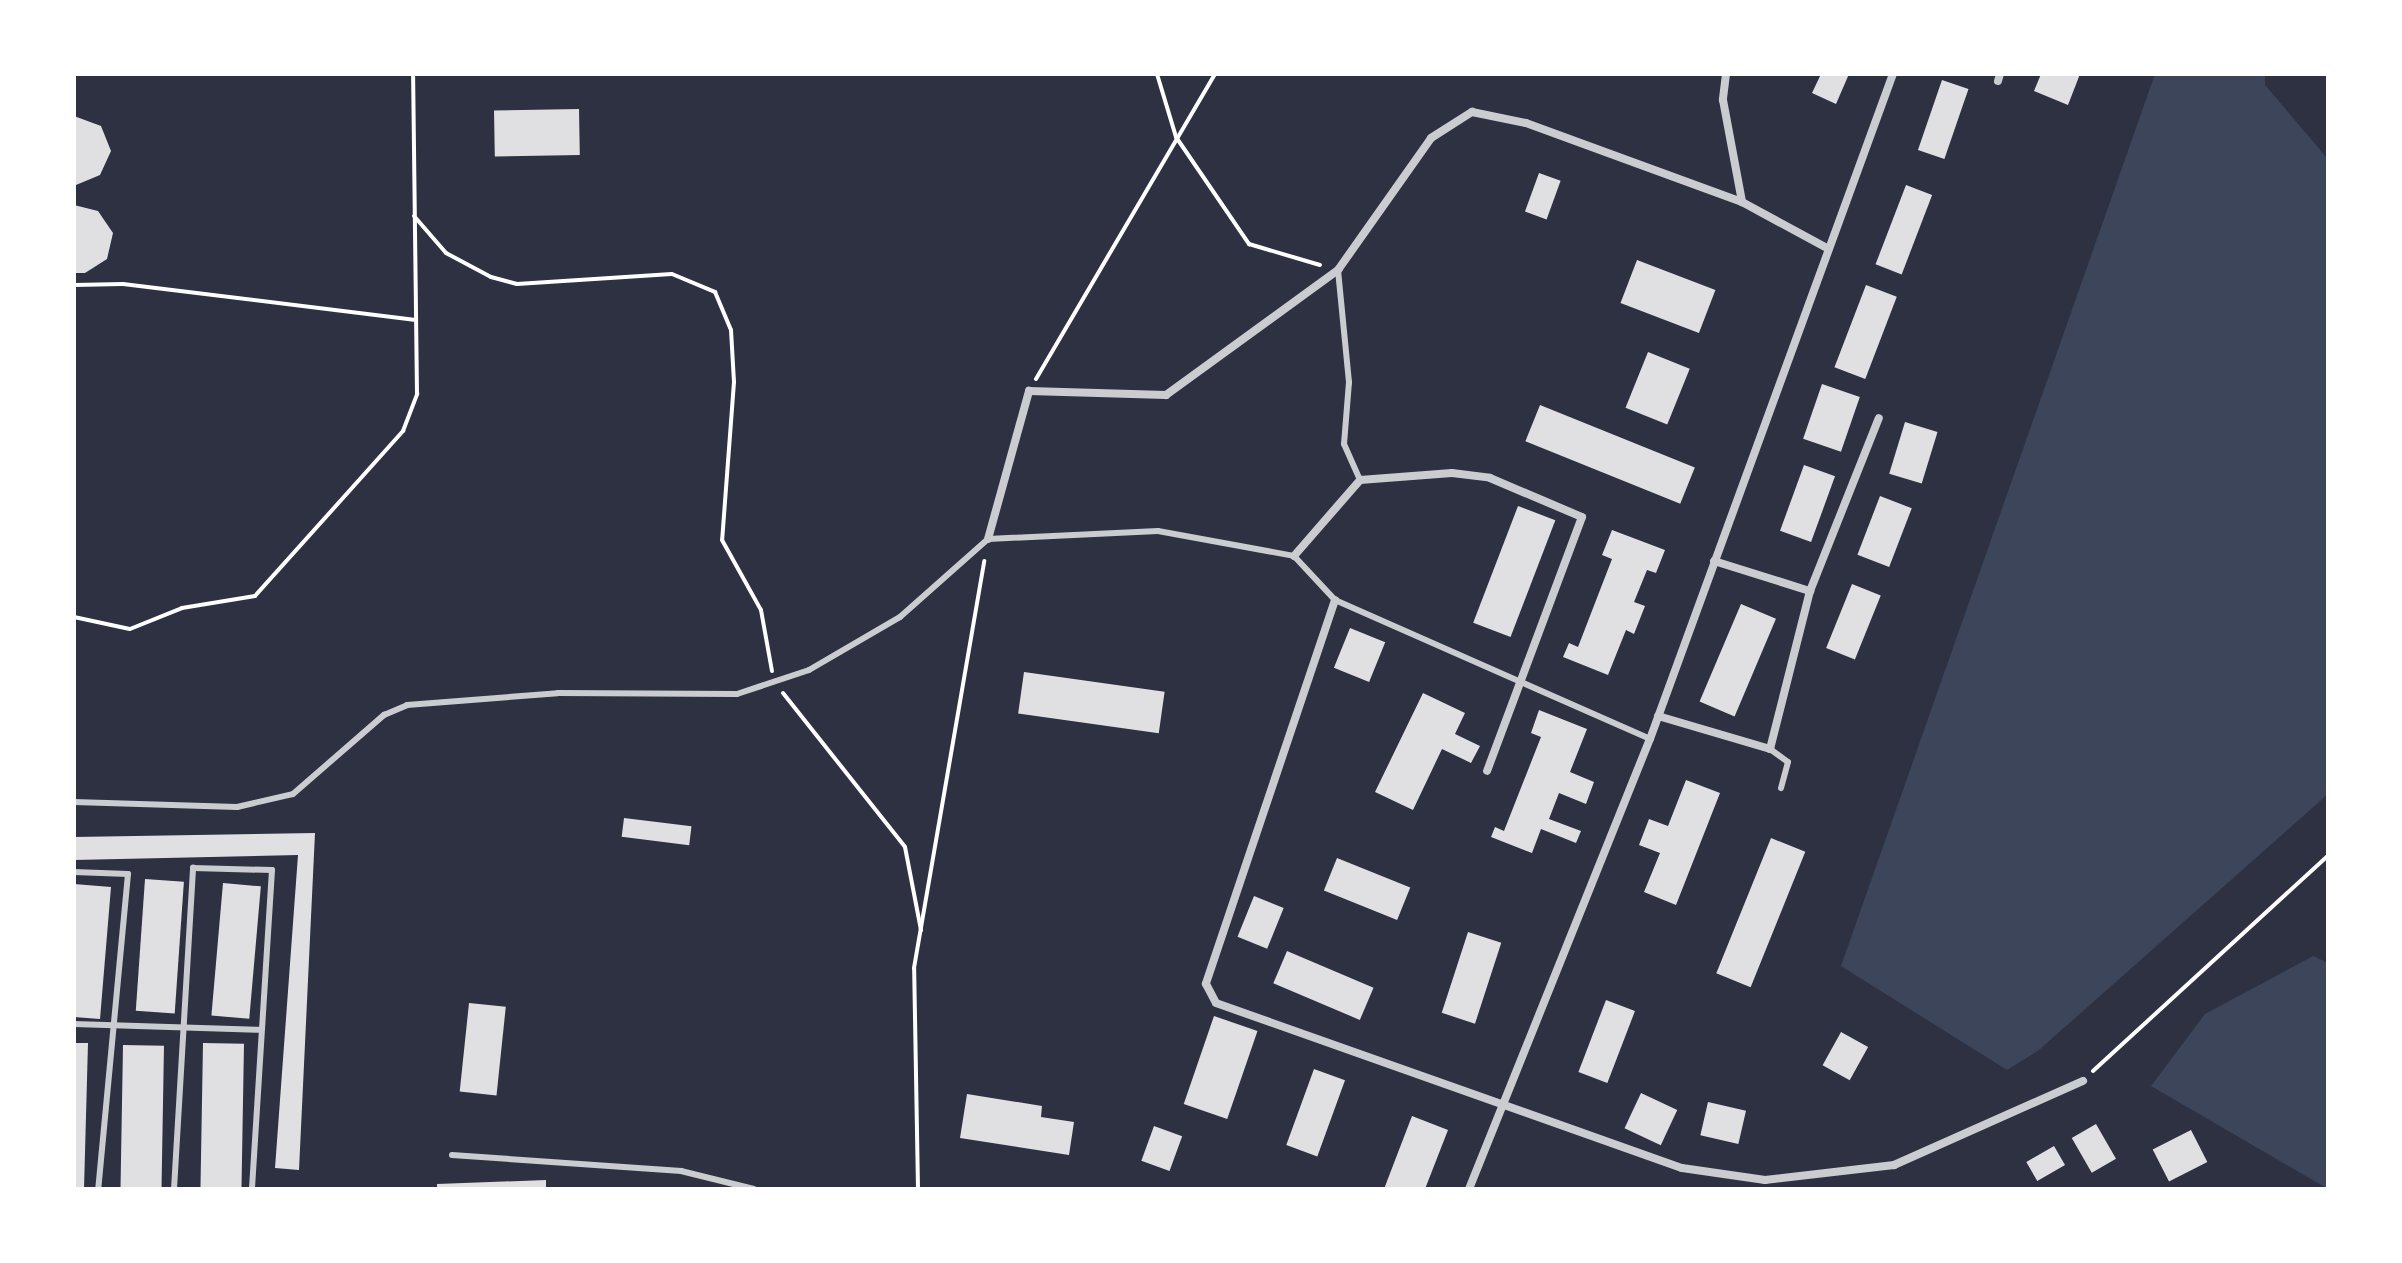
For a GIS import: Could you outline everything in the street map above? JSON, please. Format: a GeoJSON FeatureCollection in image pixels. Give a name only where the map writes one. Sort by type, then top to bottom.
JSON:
{"type":"FeatureCollection","features":[{"type":"Feature","properties":{"kind":"street"},"geometry":{"type":"LineString","coordinates":[[1726,74],[1723,100],[1742,202]]}},
{"type":"Feature","properties":{"kind":"street"},"geometry":{"type":"LineString","coordinates":[[1469,1189],[1504,1109],[1650,739],[1825,247],[1893,74]]}},
{"type":"Feature","properties":{"kind":"street"},"geometry":{"type":"LineString","coordinates":[[988,539],[1029,391],[1166,395],[1338,270],[1431,138],[1472,112],[1526,123],[1742,202],[1825,247]]}},
{"type":"Feature","properties":{"kind":"street"},"geometry":{"type":"LineString","coordinates":[[1658,716],[1770,749],[1810,591],[1879,418]]}},
{"type":"Feature","properties":{"kind":"street"},"geometry":{"type":"LineString","coordinates":[[1294,556],[1360,480],[1452,473],[1490,478],[1582,517],[1523,683],[1487,771]]}},
{"type":"Feature","properties":{"kind":"street"},"geometry":{"type":"LineString","coordinates":[[1714,561],[1810,591]]}},
{"type":"Feature","properties":{"kind":"street"},"geometry":{"type":"LineString","coordinates":[[1335,600],[1222,933],[1208,996],[1504,1109],[1682,1168],[1765,1180],[1894,1165],[2083,1081]]}},
{"type":"Feature","properties":{"kind":"lane"},"geometry":{"type":"LineString","coordinates":[[1338,270],[1349,382],[1344,444],[1360,480]]}},
{"type":"Feature","properties":{"kind":"lane"},"geometry":{"type":"LineString","coordinates":[[74,802],[237,807],[293,794],[384,715],[407,705],[558,693],[737,694],[775,681],[900,617],[988,539],[1158,531],[1294,556],[1335,600],[1650,739]]}},
{"type":"Feature","properties":{"kind":"lane"},"geometry":{"type":"LineString","coordinates":[[1770,749],[1788,762],[1781,788]]}},
{"type":"Feature","properties":{"kind":"lane"},"geometry":{"type":"LineString","coordinates":[[174,1189],[193,868],[272,870],[252,1189]]}},
{"type":"Feature","properties":{"kind":"lane"},"geometry":{"type":"LineString","coordinates":[[74,872],[128,874],[98,1189]]}},
{"type":"Feature","properties":{"kind":"lane"},"geometry":{"type":"LineString","coordinates":[[74,1024],[260,1030]]}},
{"type":"Feature","properties":{"kind":"lane"},"geometry":{"type":"LineString","coordinates":[[452,1155],[681,1171],[754,1189]]}},
{"type":"Feature","properties":{"kind":"path"},"geometry":{"type":"LineString","coordinates":[[74,617],[130,629],[182,608],[255,596],[414,413],[413,74]]}},
{"type":"Feature","properties":{"kind":"path"},"geometry":{"type":"LineString","coordinates":[[1157,74],[1176,137],[1249,244],[1338,270]]}},
{"type":"Feature","properties":{"kind":"path"},"geometry":{"type":"LineString","coordinates":[[1029,391],[1215,74]]}},
{"type":"Feature","properties":{"kind":"path"},"geometry":{"type":"LineString","coordinates":[[414,216],[446,253],[491,277],[517,284],[672,274],[715,292],[731,330],[734,382],[722,540],[761,610],[775,681],[905,847],[921,930]]}},
{"type":"Feature","properties":{"kind":"path"},"geometry":{"type":"LineString","coordinates":[[74,285],[123,284],[416,320]]}},
{"type":"Feature","properties":{"kind":"path"},"geometry":{"type":"LineString","coordinates":[[918,1189],[914,968],[988,539]]}},
{"type":"Feature","properties":{"kind":"path"},"geometry":{"type":"LineString","coordinates":[[2083,1081],[2328,856]]}},
{"type":"Feature","properties":{"kind":"shaded area"},"geometry":{"type":"Polygon","coordinates":[[[2155,74],[2265,74],[2265,85],[2328,159],[2328,794],[2039,1050],[2007,1070],[1841,966],[2155,74]]]}},
{"type":"Feature","properties":{"kind":"shaded area"},"geometry":{"type":"Polygon","coordinates":[[[2313,956],[2328,963],[2328,1189],[2151,1086],[2205,1014],[2313,956]]]}},
{"type":"Feature","properties":{"kind":"building"},"geometry":{"type":"Polygon","coordinates":[[[1821,74],[1849,74],[1836,104],[1812,93],[1821,74]]]}},
{"type":"Feature","properties":{"kind":"building"},"geometry":{"type":"Polygon","coordinates":[[[2041,74],[2080,74],[2068,105],[2034,91],[2041,74]]]}},
{"type":"Feature","properties":{"kind":"building"},"geometry":{"type":"Polygon","coordinates":[[[1942,80],[1968,89],[1944,159],[1918,150],[1942,80]]]}},
{"type":"Feature","properties":{"kind":"building"},"geometry":{"type":"Polygon","coordinates":[[[579,109],[580,155],[495,156],[494,110],[579,109]]]}},
{"type":"Feature","properties":{"kind":"building"},"geometry":{"type":"Polygon","coordinates":[[[74,116],[101,126],[111,151],[100,175],[76,185],[74,116]]]}},
{"type":"Feature","properties":{"kind":"building"},"geometry":{"type":"Polygon","coordinates":[[[1539,173],[1561,181],[1547,219],[1525,212],[1539,173]]]}},
{"type":"Feature","properties":{"kind":"building"},"geometry":{"type":"Polygon","coordinates":[[[1906,185],[1932,195],[1902,274],[1876,264],[1906,185]]]}},
{"type":"Feature","properties":{"kind":"building"},"geometry":{"type":"Polygon","coordinates":[[[74,205],[98,211],[113,233],[107,259],[85,273],[74,273],[74,205]]]}},
{"type":"Feature","properties":{"kind":"building"},"geometry":{"type":"Polygon","coordinates":[[[1637,260],[1715,290],[1699,333],[1621,303],[1637,260]]]}},
{"type":"Feature","properties":{"kind":"building"},"geometry":{"type":"Polygon","coordinates":[[[1866,285],[1897,297],[1865,379],[1834,367],[1866,285]]]}},
{"type":"Feature","properties":{"kind":"building"},"geometry":{"type":"Polygon","coordinates":[[[1648,352],[1690,369],[1667,424],[1626,408],[1648,352]]]}},
{"type":"Feature","properties":{"kind":"building"},"geometry":{"type":"Polygon","coordinates":[[[1822,384],[1860,397],[1841,452],[1803,439],[1822,384]]]}},
{"type":"Feature","properties":{"kind":"building"},"geometry":{"type":"Polygon","coordinates":[[[1540,405],[1695,468],[1680,504],[1525,441],[1540,405]]]}},
{"type":"Feature","properties":{"kind":"building"},"geometry":{"type":"Polygon","coordinates":[[[1905,422],[1938,432],[1922,484],[1889,474],[1905,422]]]}},
{"type":"Feature","properties":{"kind":"building"},"geometry":{"type":"Polygon","coordinates":[[[1804,465],[1835,476],[1811,542],[1780,531],[1804,465]]]}},
{"type":"Feature","properties":{"kind":"building"},"geometry":{"type":"Polygon","coordinates":[[[1880,496],[1912,508],[1889,567],[1857,555],[1880,496]]]}},
{"type":"Feature","properties":{"kind":"building"},"geometry":{"type":"Polygon","coordinates":[[[1518,506],[1555,520],[1511,637],[1473,623],[1518,506]]]}},
{"type":"Feature","properties":{"kind":"building"},"geometry":{"type":"Polygon","coordinates":[[[1612,530],[1665,550],[1656,573],[1647,570],[1634,602],[1645,606],[1634,634],[1626,630],[1608,675],[1563,657],[1569,643],[1578,647],[1612,559],[1602,555],[1612,530]]]}},
{"type":"Feature","properties":{"kind":"building"},"geometry":{"type":"Polygon","coordinates":[[[1852,584],[1881,596],[1855,660],[1826,648],[1852,584]]]}},
{"type":"Feature","properties":{"kind":"building"},"geometry":{"type":"Polygon","coordinates":[[[1741,604],[1776,619],[1735,716],[1700,702],[1741,604]]]}},
{"type":"Feature","properties":{"kind":"building"},"geometry":{"type":"Polygon","coordinates":[[[1350,628],[1385,642],[1369,682],[1334,668],[1350,628]]]}},
{"type":"Feature","properties":{"kind":"building"},"geometry":{"type":"Polygon","coordinates":[[[1024,672],[1165,692],[1159,733],[1018,714],[1024,672]]]}},
{"type":"Feature","properties":{"kind":"building"},"geometry":{"type":"Polygon","coordinates":[[[1423,693],[1465,713],[1455,734],[1480,746],[1471,763],[1442,749],[1413,810],[1375,792],[1423,693]]]}},
{"type":"Feature","properties":{"kind":"building"},"geometry":{"type":"Polygon","coordinates":[[[1539,710],[1587,729],[1570,772],[1594,782],[1586,804],[1559,793],[1549,819],[1581,831],[1576,843],[1541,829],[1532,853],[1491,837],[1495,827],[1504,831],[1541,737],[1531,733],[1539,710]]]}},
{"type":"Feature","properties":{"kind":"building"},"geometry":{"type":"Polygon","coordinates":[[[1686,780],[1720,793],[1676,905],[1644,892],[1660,853],[1639,845],[1649,819],[1668,826],[1686,780]]]}},
{"type":"Feature","properties":{"kind":"building"},"geometry":{"type":"Polygon","coordinates":[[[624,818],[691,826],[689,845],[622,837],[624,818]]]}},
{"type":"Feature","properties":{"kind":"building"},"geometry":{"type":"Polygon","coordinates":[[[315,833],[299,1170],[275,1168],[298,855],[74,860],[74,837],[315,833]]]}},
{"type":"Feature","properties":{"kind":"building"},"geometry":{"type":"Polygon","coordinates":[[[1771,838],[1805,852],[1751,987],[1716,973],[1771,838]]]}},
{"type":"Feature","properties":{"kind":"building"},"geometry":{"type":"Polygon","coordinates":[[[1337,858],[1410,888],[1397,920],[1324,890],[1337,858]]]}},
{"type":"Feature","properties":{"kind":"building"},"geometry":{"type":"Polygon","coordinates":[[[145,879],[184,882],[175,1013],[136,1011],[145,879]]]}},
{"type":"Feature","properties":{"kind":"building"},"geometry":{"type":"Polygon","coordinates":[[[223,883],[261,886],[249,1019],[211,1015],[223,883]]]}},
{"type":"Feature","properties":{"kind":"building"},"geometry":{"type":"Polygon","coordinates":[[[74,884],[111,887],[100,1019],[74,1017],[74,884]]]}},
{"type":"Feature","properties":{"kind":"building"},"geometry":{"type":"Polygon","coordinates":[[[1254,896],[1284,908],[1267,949],[1238,937],[1254,896]]]}},
{"type":"Feature","properties":{"kind":"building"},"geometry":{"type":"Polygon","coordinates":[[[1468,932],[1501,943],[1475,1024],[1442,1013],[1468,932]]]}},
{"type":"Feature","properties":{"kind":"building"},"geometry":{"type":"Polygon","coordinates":[[[1287,951],[1374,988],[1360,1020],[1273,983],[1287,951]]]}},
{"type":"Feature","properties":{"kind":"building"},"geometry":{"type":"Polygon","coordinates":[[[1606,1000],[1635,1011],[1607,1083],[1578,1072],[1606,1000]]]}},
{"type":"Feature","properties":{"kind":"building"},"geometry":{"type":"Polygon","coordinates":[[[469,1003],[506,1007],[496,1095],[460,1092],[469,1003]]]}},
{"type":"Feature","properties":{"kind":"building"},"geometry":{"type":"Polygon","coordinates":[[[1214,1016],[1257,1031],[1227,1119],[1184,1104],[1214,1016]]]}},
{"type":"Feature","properties":{"kind":"building"},"geometry":{"type":"Polygon","coordinates":[[[1841,1032],[1868,1047],[1850,1080],[1823,1065],[1841,1032]]]}},
{"type":"Feature","properties":{"kind":"building"},"geometry":{"type":"Polygon","coordinates":[[[74,1043],[88,1043],[84,1189],[74,1189],[74,1043]]]}},
{"type":"Feature","properties":{"kind":"building"},"geometry":{"type":"Polygon","coordinates":[[[203,1043],[244,1044],[241,1189],[200,1189],[203,1043]]]}},
{"type":"Feature","properties":{"kind":"building"},"geometry":{"type":"Polygon","coordinates":[[[123,1045],[164,1046],[161,1189],[120,1189],[123,1045]]]}},
{"type":"Feature","properties":{"kind":"building"},"geometry":{"type":"Polygon","coordinates":[[[1314,1069],[1345,1080],[1317,1156],[1286,1145],[1314,1069]]]}},
{"type":"Feature","properties":{"kind":"building"},"geometry":{"type":"Polygon","coordinates":[[[1641,1093],[1677,1110],[1661,1145],[1625,1128],[1641,1093]]]}},
{"type":"Feature","properties":{"kind":"building"},"geometry":{"type":"Polygon","coordinates":[[[967,1094],[1042,1106],[1041,1117],[1074,1122],[1069,1155],[960,1138],[967,1094]]]}},
{"type":"Feature","properties":{"kind":"building"},"geometry":{"type":"Polygon","coordinates":[[[1708,1102],[1746,1111],[1738,1144],[1700,1135],[1708,1102]]]}},
{"type":"Feature","properties":{"kind":"building"},"geometry":{"type":"Polygon","coordinates":[[[1412,1116],[1448,1130],[1425,1189],[1384,1189],[1412,1116]]]}},
{"type":"Feature","properties":{"kind":"building"},"geometry":{"type":"Polygon","coordinates":[[[2096,1124],[2116,1159],[2092,1173],[2072,1138],[2096,1124]]]}},
{"type":"Feature","properties":{"kind":"building"},"geometry":{"type":"Polygon","coordinates":[[[1154,1126],[1182,1136],[1170,1171],[1141,1161],[1154,1126]]]}},
{"type":"Feature","properties":{"kind":"building"},"geometry":{"type":"Polygon","coordinates":[[[2191,1130],[2207,1162],[2169,1182],[2153,1150],[2191,1130]]]}},
{"type":"Feature","properties":{"kind":"building"},"geometry":{"type":"Polygon","coordinates":[[[2054,1146],[2065,1165],[2037,1181],[2026,1162],[2054,1146]]]}},
{"type":"Feature","properties":{"kind":"building"},"geometry":{"type":"Polygon","coordinates":[[[546,1180],[546,1189],[437,1189],[437,1184],[546,1180]]]}}]}
